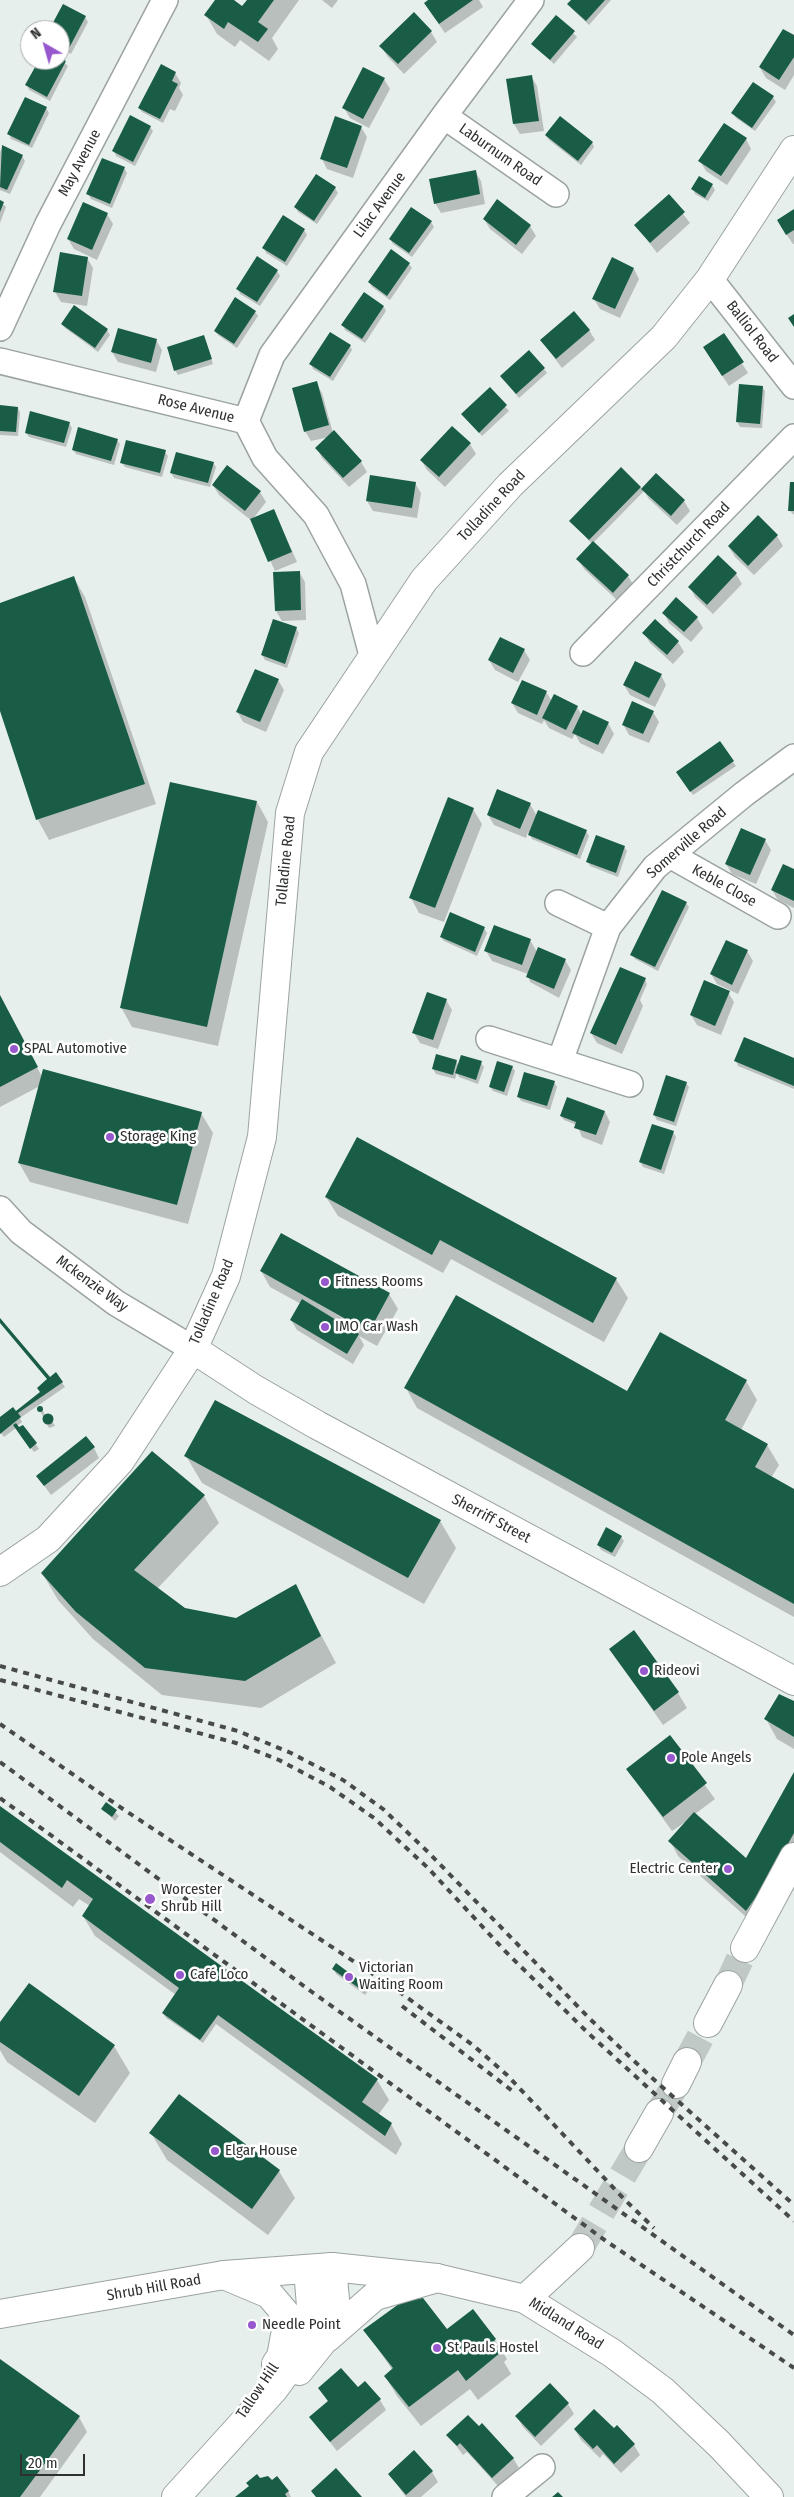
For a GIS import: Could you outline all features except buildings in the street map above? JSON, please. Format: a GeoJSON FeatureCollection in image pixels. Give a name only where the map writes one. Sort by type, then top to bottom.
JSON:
{"type":"FeatureCollection","features":[{"type":"Feature","properties":{"kind":"main road","name":"Tolladine Road"},"geometry":{"type":"LineString","coordinates":[[0,1572],[48,1539],[120,1461],[193,1349],[226,1276],[262,1137],[290,813],[309,752],[372,655],[424,580],[510,485],[664,336],[710,279],[794,150]]}},
{"type":"Feature","properties":{"kind":"main road","name":"Sherriff Street"},"geometry":{"type":"LineString","coordinates":[[193,1349],[256,1390],[317,1425],[794,1681]]}},
{"type":"Feature","properties":{"kind":"main road"},"geometry":{"type":"LineString","coordinates":[[745,1948],[794,1857]]}},
{"type":"Feature","properties":{"kind":"main road"},"geometry":{"type":"LineString","coordinates":[[708,2023],[728,1985]]}},
{"type":"Feature","properties":{"kind":"main road"},"geometry":{"type":"LineString","coordinates":[[639,2148],[659,2113]]}},
{"type":"Feature","properties":{"kind":"main road"},"geometry":{"type":"LineString","coordinates":[[525,2298],[580,2248]]}},
{"type":"Feature","properties":{"kind":"main road","name":"Midland Road"},"geometry":{"type":"LineString","coordinates":[[320,2268],[437,2278],[525,2298],[612,2353],[663,2391],[719,2444],[769,2497]]}},
{"type":"Feature","properties":{"kind":"main road","name":"Shrub Hill Road"},"geometry":{"type":"LineString","coordinates":[[0,2314],[224,2276],[320,2268]]}},
{"type":"Feature","properties":{"kind":"main road","name":"Tallow Hill"},"geometry":{"type":"LineString","coordinates":[[320,2268],[336,2310],[324,2341]]}},
{"type":"Feature","properties":{"kind":"main road","name":"Tallow Hill"},"geometry":{"type":"LineString","coordinates":[[176,2497],[274,2390],[301,2352],[320,2268]]}},
{"type":"Feature","properties":{"kind":"main road","name":"Tallow Hill"},"geometry":{"type":"LineString","coordinates":[[219,2448],[281,2357],[286,2330],[286,2314],[269,2294],[224,2276]]}},
{"type":"Feature","properties":{"kind":"main road","name":"Tallow Hill"},"geometry":{"type":"LineString","coordinates":[[274,2390],[297,2374],[324,2341],[375,2296],[437,2278]]}},
{"type":"Feature","properties":{"kind":"street","name":"May Avenue"},"geometry":{"type":"LineString","coordinates":[[0,328],[48,224],[165,0]]}},
{"type":"Feature","properties":{"kind":"street","name":"Lilac Avenue"},"geometry":{"type":"LineString","coordinates":[[246,421],[272,355],[444,116],[531,0]]}},
{"type":"Feature","properties":{"kind":"street","name":"Laburnum Road"},"geometry":{"type":"LineString","coordinates":[[444,116],[556,194]]}},
{"type":"Feature","properties":{"kind":"street","name":"Balliol Road"},"geometry":{"type":"LineString","coordinates":[[710,279],[794,386]]}},
{"type":"Feature","properties":{"kind":"street","name":"Rose Avenue"},"geometry":{"type":"LineString","coordinates":[[0,361],[246,421],[266,458],[316,515],[321,524],[353,584],[372,655]]}},
{"type":"Feature","properties":{"kind":"street","name":"Christchurch Road"},"geometry":{"type":"LineString","coordinates":[[583,653],[794,437]]}},
{"type":"Feature","properties":{"kind":"street","name":"Somerville Road"},"geometry":{"type":"LineString","coordinates":[[560,1061],[608,926],[655,867],[744,794],[794,757]]}},
{"type":"Feature","properties":{"kind":"street","name":"Keble Close"},"geometry":{"type":"LineString","coordinates":[[670,855],[778,916]]}},
{"type":"Feature","properties":{"kind":"street"},"geometry":{"type":"LineString","coordinates":[[558,903],[608,926]]}},
{"type":"Feature","properties":{"kind":"street"},"geometry":{"type":"LineString","coordinates":[[489,1039],[630,1084]]}},
{"type":"Feature","properties":{"kind":"street","name":"Mckenzie Way"},"geometry":{"type":"LineString","coordinates":[[0,1209],[21,1232],[116,1303],[193,1349]]}},
{"type":"Feature","properties":{"kind":"street"},"geometry":{"type":"LineString","coordinates":[[505,2497],[542,2467]]}},
{"type":"Feature","properties":{"kind":"tunnel"},"geometry":{"type":"LineString","coordinates":[[728,1985],[745,1948]]}},
{"type":"Feature","properties":{"kind":"tunnel"},"geometry":{"type":"LineString","coordinates":[[687,2062],[708,2023]]}},
{"type":"Feature","properties":{"kind":"tunnel"},"geometry":{"type":"LineString","coordinates":[[659,2113],[676,2084]]}},
{"type":"Feature","properties":{"kind":"tunnel"},"geometry":{"type":"LineString","coordinates":[[580,2248],[639,2148]]}},
{"type":"Feature","properties":{"kind":"railway"},"geometry":{"type":"LineString","coordinates":[[0,1666],[238,1731],[291,1753],[343,1780],[383,1809],[429,1853],[590,2019],[651,2077],[794,2205]]}},
{"type":"Feature","properties":{"kind":"railway"},"geometry":{"type":"LineString","coordinates":[[0,1680],[236,1743],[279,1760],[330,1787],[374,1818],[428,1868],[505,1951],[587,2032],[794,2221]]}},
{"type":"Feature","properties":{"kind":"railway"},"geometry":{"type":"LineString","coordinates":[[0,1724],[123,1809],[391,1986],[474,2046],[507,2075],[625,2200],[654,2228]]}},
{"type":"Feature","properties":{"kind":"railway"},"geometry":{"type":"LineString","coordinates":[[0,1762],[312,1992],[794,2335]]}},
{"type":"Feature","properties":{"kind":"railway"},"geometry":{"type":"LineString","coordinates":[[0,1798],[606,2241],[794,2368]]}},
{"type":"Feature","properties":{"kind":"railway"},"geometry":{"type":"LineString","coordinates":[[402,2006],[515,2093]]}},
{"type":"Feature","properties":{"kind":"place","name":"SPAL Automotive"},"geometry":{"type":"Point","coordinates":[14,1049]}},
{"type":"Feature","properties":{"kind":"place","name":"Storage King"},"geometry":{"type":"Point","coordinates":[110,1137]}},
{"type":"Feature","properties":{"kind":"place","name":"Fitness Rooms"},"geometry":{"type":"Point","coordinates":[325,1282]}},
{"type":"Feature","properties":{"kind":"place","name":"IMO Car Wash"},"geometry":{"type":"Point","coordinates":[325,1327]}},
{"type":"Feature","properties":{"kind":"place","name":"Rideovi"},"geometry":{"type":"Point","coordinates":[644,1671]}},
{"type":"Feature","properties":{"kind":"place","name":"Pole Angels"},"geometry":{"type":"Point","coordinates":[671,1758]}},
{"type":"Feature","properties":{"kind":"place","name":"Electric Center"},"geometry":{"type":"Point","coordinates":[728,1869]}},
{"type":"Feature","properties":{"kind":"place","name":"Worcester Shrub Hill"},"geometry":{"type":"Point","coordinates":[150,1899]}},
{"type":"Feature","properties":{"kind":"place","name":"Café Loco"},"geometry":{"type":"Point","coordinates":[180,1975]}},
{"type":"Feature","properties":{"kind":"place","name":"Victorian Waiting Room"},"geometry":{"type":"Point","coordinates":[349,1977]}},
{"type":"Feature","properties":{"kind":"place","name":"Elgar House"},"geometry":{"type":"Point","coordinates":[215,2151]}},
{"type":"Feature","properties":{"kind":"place","name":"Needle Point"},"geometry":{"type":"Point","coordinates":[252,2325]}},
{"type":"Feature","properties":{"kind":"place","name":"St Pauls Hostel"},"geometry":{"type":"Point","coordinates":[437,2348]}}]}
